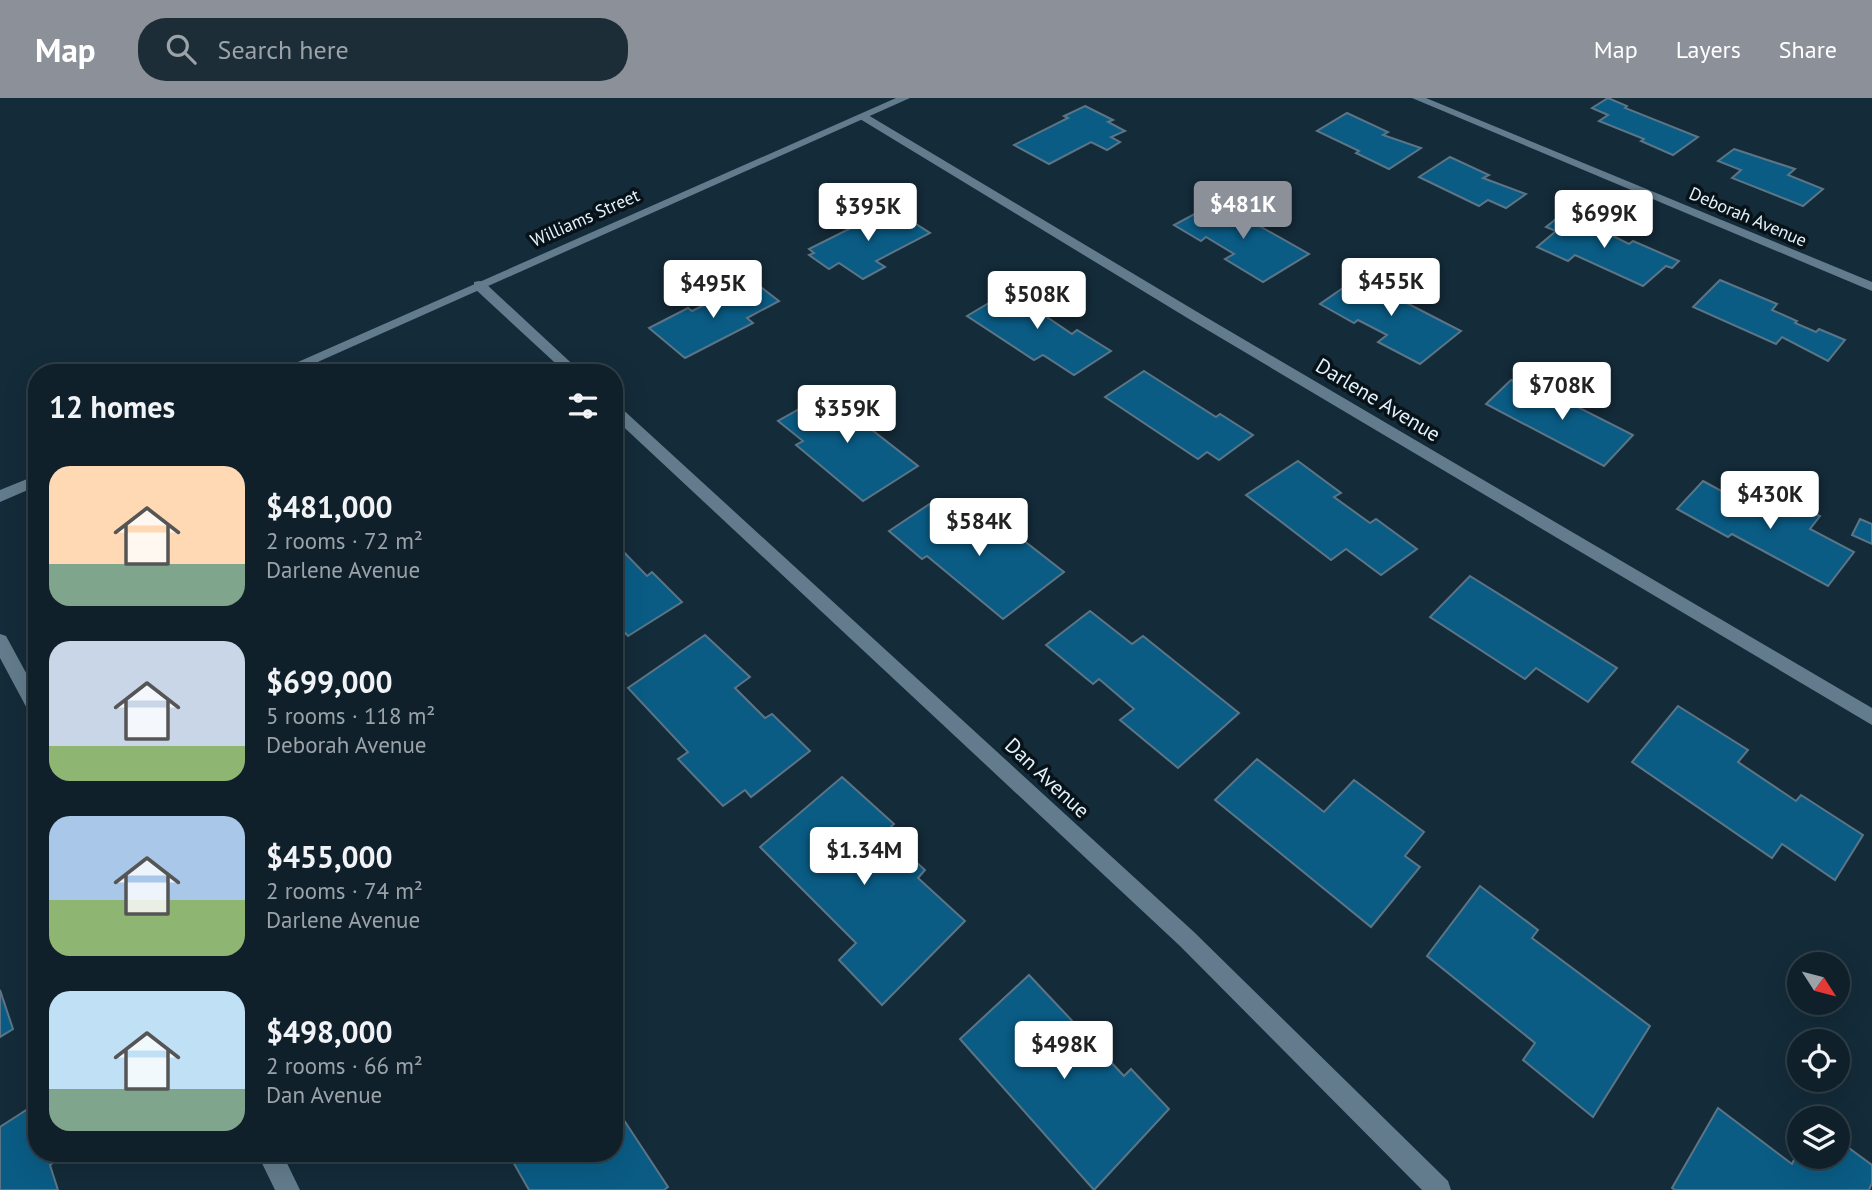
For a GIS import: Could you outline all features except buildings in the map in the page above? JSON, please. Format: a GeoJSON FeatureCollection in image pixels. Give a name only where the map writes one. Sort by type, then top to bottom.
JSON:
{"type":"FeatureCollection","features":[{"type":"Feature","properties":{"kind":"street","name":"Williams Street"},"geometry":{"type":"LineString","coordinates":[[300,364],[905,98]]}},
{"type":"Feature","properties":{"kind":"street","name":"Deborah Avenue"},"geometry":{"type":"LineString","coordinates":[[1417,98],[1872,287]]}},
{"type":"Feature","properties":{"kind":"street","name":"Darlene Avenue"},"geometry":{"type":"LineString","coordinates":[[864,117],[1222,333],[1872,718]]}},
{"type":"Feature","properties":{"kind":"street"},"geometry":{"type":"LineString","coordinates":[[479,285],[565,364]]}},
{"type":"Feature","properties":{"kind":"street","name":"Dan Avenue"},"geometry":{"type":"LineString","coordinates":[[623,417],[1186,939],[1439,1190]]}},
{"type":"Feature","properties":{"kind":"street"},"geometry":{"type":"LineString","coordinates":[[0,496],[28,484]]}},
{"type":"Feature","properties":{"kind":"street"},"geometry":{"type":"LineString","coordinates":[[0,641],[28,694]]}},
{"type":"Feature","properties":{"kind":"street"},"geometry":{"type":"LineString","coordinates":[[274,1162],[288,1190]]}}]}
